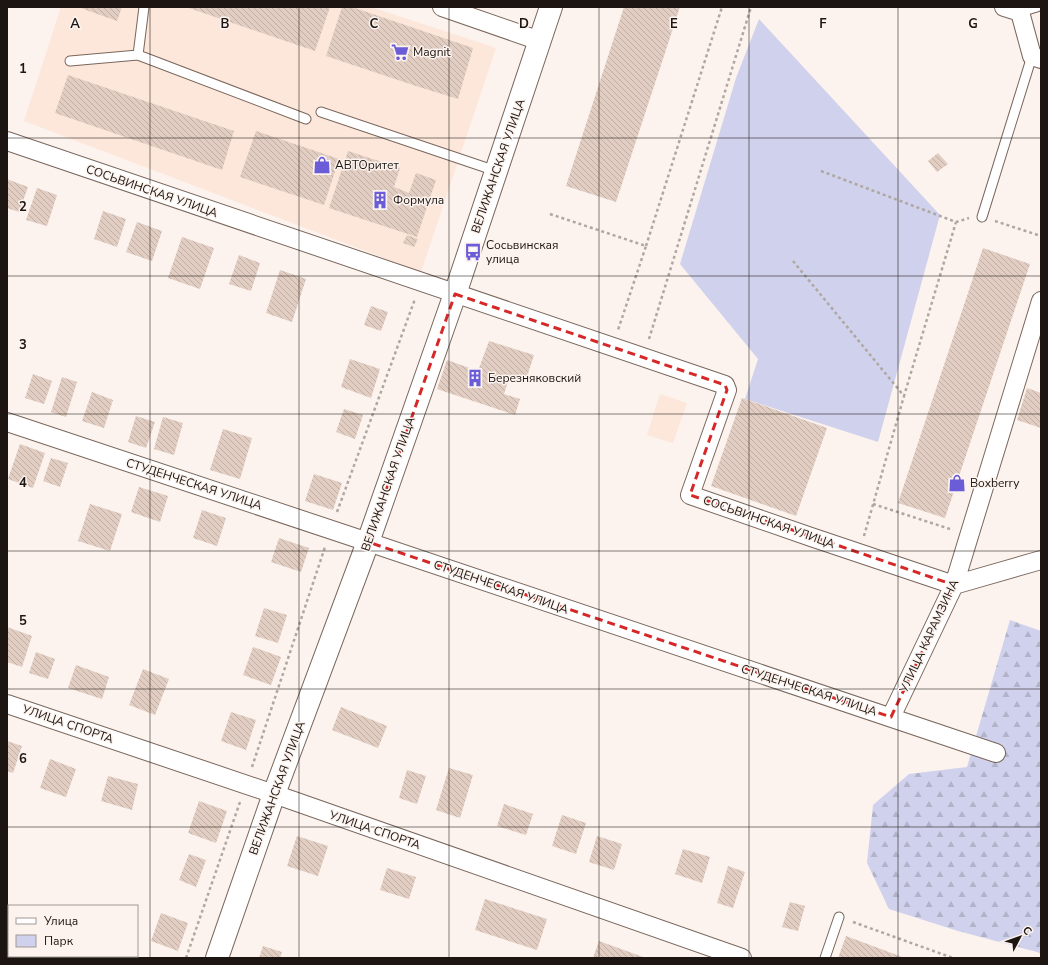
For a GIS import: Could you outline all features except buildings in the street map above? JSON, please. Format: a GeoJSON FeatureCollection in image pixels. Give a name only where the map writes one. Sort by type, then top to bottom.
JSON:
{"type":"FeatureCollection","features":[{"type":"Feature","properties":{"kind":"street"},"geometry":{"type":"LineString","coordinates":[[442,7],[540,41]]}},
{"type":"Feature","properties":{"kind":"street","name":"ВЕЛИЖАНСКАЯ УЛИЦА"},"geometry":{"type":"LineString","coordinates":[[217,958],[274,794],[368,542],[455,294],[551,7]]}},
{"type":"Feature","properties":{"kind":"street"},"geometry":{"type":"LineString","coordinates":[[1020,9],[1036,58]]}},
{"type":"Feature","properties":{"kind":"street","name":"СОСЬВИНСКАЯ УЛИЦА"},"geometry":{"type":"LineString","coordinates":[[7,141],[725,385],[727,390],[690,495],[954,585]]}},
{"type":"Feature","properties":{"kind":"street","name":"УЛИЦА КАРАМЗИНА"},"geometry":{"type":"LineString","coordinates":[[891,717],[954,585],[1041,301]]}},
{"type":"Feature","properties":{"kind":"street","name":"СТУДЕНЧЕСКАЯ УЛИЦА"},"geometry":{"type":"LineString","coordinates":[[7,422],[331,529],[996,753]]}},
{"type":"Feature","properties":{"kind":"street"},"geometry":{"type":"LineString","coordinates":[[954,585],[1041,560]]}},
{"type":"Feature","properties":{"kind":"street","name":"УЛИЦА СПОРТА"},"geometry":{"type":"LineString","coordinates":[[7,704],[274,794],[742,958]]}},
{"type":"Feature","properties":{"kind":"lane"},"geometry":{"type":"LineString","coordinates":[[138,56],[144,7]]}},
{"type":"Feature","properties":{"kind":"lane"},"geometry":{"type":"LineString","coordinates":[[70,61],[138,56],[306,119]]}},
{"type":"Feature","properties":{"kind":"lane"},"geometry":{"type":"LineString","coordinates":[[982,217],[1036,58]]}},
{"type":"Feature","properties":{"kind":"lane"},"geometry":{"type":"LineString","coordinates":[[321,112],[496,171]]}},
{"type":"Feature","properties":{"kind":"lane"},"geometry":{"type":"LineString","coordinates":[[825,958],[839,917]]}},
{"type":"Feature","properties":{"kind":"path"},"geometry":{"type":"LineString","coordinates":[[618,331],[722,7]]}},
{"type":"Feature","properties":{"kind":"path"},"geometry":{"type":"LineString","coordinates":[[643,358],[751,7]]}},
{"type":"Feature","properties":{"kind":"path"},"geometry":{"type":"LineString","coordinates":[[821,171],[956,222],[858,553]]}},
{"type":"Feature","properties":{"kind":"path"},"geometry":{"type":"LineString","coordinates":[[550,214],[646,246]]}},
{"type":"Feature","properties":{"kind":"path"},"geometry":{"type":"LineString","coordinates":[[982,217],[1041,236]]}},
{"type":"Feature","properties":{"kind":"path"},"geometry":{"type":"LineString","coordinates":[[793,261],[904,396]]}},
{"type":"Feature","properties":{"kind":"path"},"geometry":{"type":"LineString","coordinates":[[186,958],[246,785],[331,529],[421,282]]}},
{"type":"Feature","properties":{"kind":"path"},"geometry":{"type":"LineString","coordinates":[[873,504],[970,535]]}},
{"type":"Feature","properties":{"kind":"path"},"geometry":{"type":"LineString","coordinates":[[839,917],[953,958]]}},
{"type":"Feature","properties":{"kind":"highlighted area"},"geometry":{"type":"Polygon","coordinates":[[[455,294],[725,385],[727,390],[690,495],[954,585],[891,717],[368,542],[455,294]]]}},
{"type":"Feature","properties":{"kind":"shaded area"},"geometry":{"type":"Polygon","coordinates":[[[61,7],[371,7],[496,48],[421,272],[24,121],[61,7]]]}},
{"type":"Feature","properties":{"kind":"shaded area"},"geometry":{"type":"Polygon","coordinates":[[[660,394],[687,403],[673,443],[647,435],[660,394]]]}},
{"type":"Feature","properties":{"kind":"green space"},"geometry":{"type":"Polygon","coordinates":[[[759,19],[940,215],[878,442],[745,399],[758,359],[680,264],[736,78],[759,19]]]}},
{"type":"Feature","properties":{"kind":"green space"},"geometry":{"type":"Polygon","coordinates":[[[1010,620],[1041,631],[1041,954],[958,931],[889,909],[867,863],[873,805],[909,774],[967,767],[1010,620]]]}},
{"type":"Feature","properties":{"kind":"place","name":"Magnit"},"geometry":{"type":"Point","coordinates":[400,52]}},
{"type":"Feature","properties":{"kind":"place","name":"АВТОритет"},"geometry":{"type":"Point","coordinates":[322,165]}},
{"type":"Feature","properties":{"kind":"place","name":"Формула"},"geometry":{"type":"Point","coordinates":[380,200]}},
{"type":"Feature","properties":{"kind":"place","name":"Сосьвинская улица"},"geometry":{"type":"Point","coordinates":[473,252]}},
{"type":"Feature","properties":{"kind":"place","name":"Березняковский"},"geometry":{"type":"Point","coordinates":[475,378]}},
{"type":"Feature","properties":{"kind":"place","name":"Boxberry"},"geometry":{"type":"Point","coordinates":[957,483]}}]}
